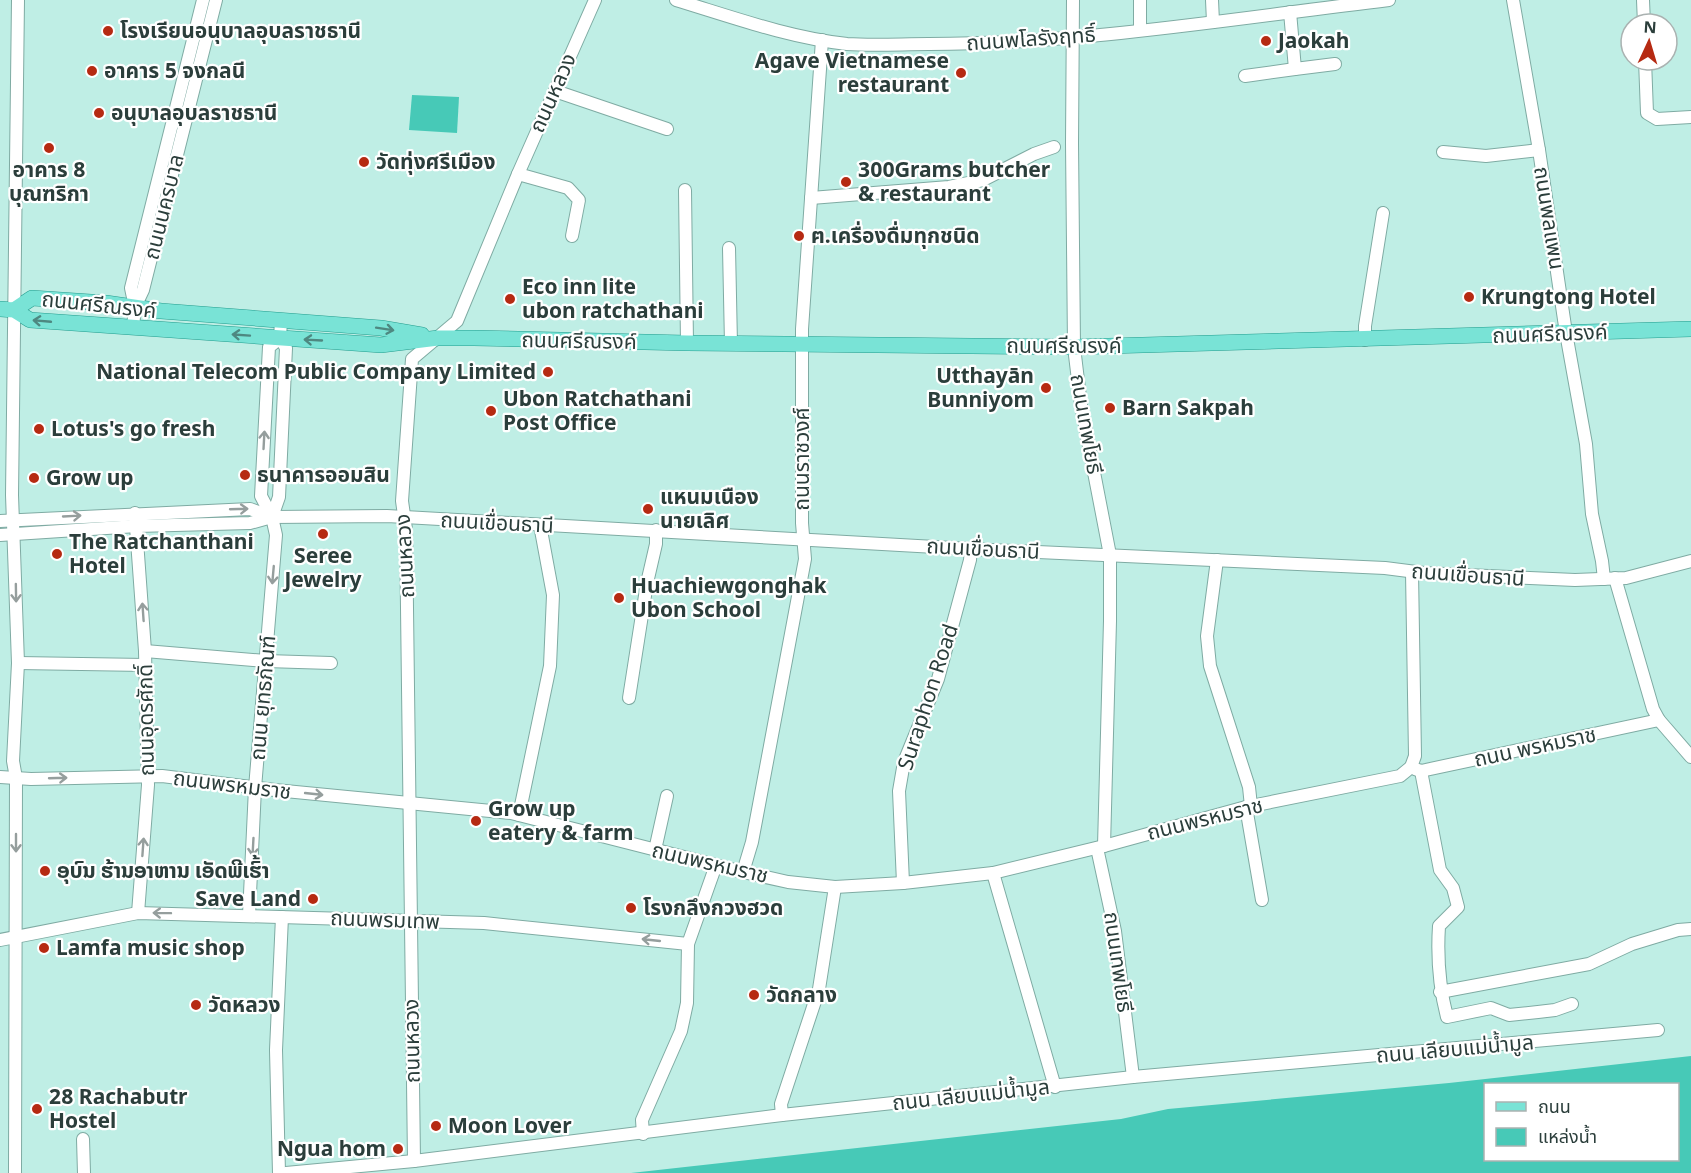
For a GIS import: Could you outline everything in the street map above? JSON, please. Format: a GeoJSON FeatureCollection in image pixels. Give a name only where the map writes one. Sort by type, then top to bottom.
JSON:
{"type":"FeatureCollection","features":[{"type":"Feature","properties":{"kind":"main road","name":"ถนนศรีณรงค์"},"geometry":{"type":"LineString","coordinates":[[7,310],[32,298],[381,328],[438,338]]}},
{"type":"Feature","properties":{"kind":"main road","name":"ถนนศรีณรงค์"},"geometry":{"type":"LineString","coordinates":[[7,310],[30,320],[381,345],[438,338],[731,344],[1074,347],[1691,329]]}},
{"type":"Feature","properties":{"kind":"street"},"geometry":{"type":"LineString","coordinates":[[15,1173],[17,937],[14,761],[18,663],[7,310],[18,0]]}},
{"type":"Feature","properties":{"kind":"street","name":"ถนนนครบาล"},"geometry":{"type":"LineString","coordinates":[[133,327],[135,307],[131,288],[203,0]]}},
{"type":"Feature","properties":{"kind":"street","name":"ถนนนครบาล"},"geometry":{"type":"LineString","coordinates":[[135,307],[143,290],[216,0]]}},
{"type":"Feature","properties":{"kind":"street","name":"ถนนหลวง"},"geometry":{"type":"LineString","coordinates":[[414,1161],[409,921],[410,804],[406,534],[402,501],[412,359],[457,321],[594,0]]}},
{"type":"Feature","properties":{"kind":"street","name":"ถนนพโลรังฤทธิ์"},"geometry":{"type":"LineString","coordinates":[[676,0],[764,26],[849,44],[949,44],[1073,38],[1290,12],[1320,4],[1389,0]]}},
{"type":"Feature","properties":{"kind":"street","name":"ถนนเทพโยธี"},"geometry":{"type":"LineString","coordinates":[[1073,0],[1074,347],[1082,405],[1110,555],[1110,621],[1101,847],[1115,931],[1133,1077]]}},
{"type":"Feature","properties":{"kind":"street"},"geometry":{"type":"LineString","coordinates":[[1140,0],[1140,30]]}},
{"type":"Feature","properties":{"kind":"street"},"geometry":{"type":"LineString","coordinates":[[1212,0],[1213,22]]}},
{"type":"Feature","properties":{"kind":"street","name":"ถนนพลแพน"},"geometry":{"type":"LineString","coordinates":[[1513,0],[1586,444],[1592,514],[1602,561],[1610,578],[1653,709],[1659,720],[1691,757]]}},
{"type":"Feature","properties":{"kind":"street"},"geometry":{"type":"LineString","coordinates":[[1290,12],[1295,69]]}},
{"type":"Feature","properties":{"kind":"street","name":"ถนนราชวงศ์"},"geometry":{"type":"LineString","coordinates":[[743,872],[752,842],[805,559],[802,329],[822,40]]}},
{"type":"Feature","properties":{"kind":"street"},"geometry":{"type":"LineString","coordinates":[[1245,76],[1335,64]]}},
{"type":"Feature","properties":{"kind":"street"},"geometry":{"type":"LineString","coordinates":[[1645,72],[1647,113],[1657,119],[1691,117]]}},
{"type":"Feature","properties":{"kind":"street"},"geometry":{"type":"LineString","coordinates":[[180,87],[193,91]]}},
{"type":"Feature","properties":{"kind":"street"},"geometry":{"type":"LineString","coordinates":[[555,91],[667,129]]}},
{"type":"Feature","properties":{"kind":"street"},"geometry":{"type":"LineString","coordinates":[[812,198],[949,187],[983,180],[1034,154],[1054,147]]}},
{"type":"Feature","properties":{"kind":"street"},"geometry":{"type":"LineString","coordinates":[[1443,152],[1486,156],[1539,150]]}},
{"type":"Feature","properties":{"kind":"street"},"geometry":{"type":"LineString","coordinates":[[518,174],[568,188],[579,200],[572,236]]}},
{"type":"Feature","properties":{"kind":"street"},"geometry":{"type":"LineString","coordinates":[[684,190],[687,343]]}},
{"type":"Feature","properties":{"kind":"street"},"geometry":{"type":"LineString","coordinates":[[1365,340],[1365,326],[1383,213]]}},
{"type":"Feature","properties":{"kind":"street"},"geometry":{"type":"LineString","coordinates":[[729,248],[731,344]]}},
{"type":"Feature","properties":{"kind":"street"},"geometry":{"type":"LineString","coordinates":[[272,517],[279,497],[286,359],[286,348],[280,338],[281,321]]}},
{"type":"Feature","properties":{"kind":"street"},"geometry":{"type":"LineString","coordinates":[[272,517],[261,496],[269,347],[280,338]]}},
{"type":"Feature","properties":{"kind":"street","name":"ถนนเขื่อนธานี"},"geometry":{"type":"LineString","coordinates":[[0,521],[250,509],[272,517]]}},
{"type":"Feature","properties":{"kind":"street","name":"ถนนอุดรศักดิ์"},"geometry":{"type":"LineString","coordinates":[[135,513],[145,651],[147,776],[138,913]]}},
{"type":"Feature","properties":{"kind":"street","name":"ถนนเขื่อนธานี"},"geometry":{"type":"LineString","coordinates":[[0,535],[137,526],[250,523],[272,517],[404,517],[971,549],[1385,568],[1412,572],[1535,579],[1626,578],[1691,561]]}},
{"type":"Feature","properties":{"kind":"street","name":"ถนน ยุทธภัณฑ์"},"geometry":{"type":"LineString","coordinates":[[249,915],[255,788],[276,535],[272,517]]}},
{"type":"Feature","properties":{"kind":"street"},"geometry":{"type":"LineString","coordinates":[[519,814],[550,666],[553,595],[540,525]]}},
{"type":"Feature","properties":{"kind":"street"},"geometry":{"type":"LineString","coordinates":[[629,698],[647,583],[656,544],[656,530]]}},
{"type":"Feature","properties":{"kind":"street","name":"Suraphon Road"},"geometry":{"type":"LineString","coordinates":[[903,883],[899,791],[904,762],[938,680],[971,549]]}},
{"type":"Feature","properties":{"kind":"street"},"geometry":{"type":"LineString","coordinates":[[1217,560],[1207,636],[1210,666],[1248,787],[1248,807],[1262,900]]}},
{"type":"Feature","properties":{"kind":"street"},"geometry":{"type":"LineString","coordinates":[[1412,572],[1416,769],[1440,870],[1453,888],[1458,907],[1439,926],[1440,992],[1447,1017],[1491,1008],[1509,1016],[1555,1010],[1572,1004]]}},
{"type":"Feature","properties":{"kind":"street"},"geometry":{"type":"LineString","coordinates":[[145,651],[266,661],[331,663]]}},
{"type":"Feature","properties":{"kind":"street"},"geometry":{"type":"LineString","coordinates":[[18,663],[145,665]]}},
{"type":"Feature","properties":{"kind":"street","name":"ถนน พรหมราช"},"geometry":{"type":"LineString","coordinates":[[1416,769],[1659,720]]}},
{"type":"Feature","properties":{"kind":"street","name":"ถนนพรหมราช"},"geometry":{"type":"LineString","coordinates":[[0,777],[147,776],[410,804],[478,808],[519,814],[788,882],[835,887],[903,883],[993,873],[1101,847],[1248,807],[1400,776],[1416,769]]}},
{"type":"Feature","properties":{"kind":"street"},"geometry":{"type":"LineString","coordinates":[[655,850],[667,796]]}},
{"type":"Feature","properties":{"kind":"street"},"geometry":{"type":"LineString","coordinates":[[643,1134],[642,1120],[681,1031],[687,1003],[688,944],[716,865]]}},
{"type":"Feature","properties":{"kind":"street"},"geometry":{"type":"LineString","coordinates":[[993,873],[1055,1087]]}},
{"type":"Feature","properties":{"kind":"street"},"geometry":{"type":"LineString","coordinates":[[782,1115],[782,1104],[819,989],[835,887]]}},
{"type":"Feature","properties":{"kind":"street","name":"ถนนพรมเทพ"},"geometry":{"type":"LineString","coordinates":[[0,940],[138,913],[484,923],[688,944]]}},
{"type":"Feature","properties":{"kind":"street"},"geometry":{"type":"LineString","coordinates":[[279,1173],[276,1050],[282,917]]}},
{"type":"Feature","properties":{"kind":"street"},"geometry":{"type":"LineString","coordinates":[[1440,992],[1589,964],[1632,944],[1678,930],[1691,929]]}},
{"type":"Feature","properties":{"kind":"street","name":"ถนน เลียบแม่น้ำมูล"},"geometry":{"type":"LineString","coordinates":[[286,1173],[414,1161],[782,1115],[1133,1077],[1658,1030]]}},
{"type":"Feature","properties":{"kind":"street"},"geometry":{"type":"LineString","coordinates":[[83,1139],[84,1173]]}},
{"type":"Feature","properties":{"kind":"water"},"geometry":{"type":"Polygon","coordinates":[[[412,95],[459,97],[457,133],[409,130],[412,95]]]}},
{"type":"Feature","properties":{"kind":"water"},"geometry":{"type":"Polygon","coordinates":[[[1691,1056],[1691,1173],[631,1173],[1121,1119],[1168,1109],[1449,1083],[1691,1056]]]}},
{"type":"Feature","properties":{"kind":"place","name":"โรงเรียนอนุบาลอุบลราชธานี"},"geometry":{"type":"Point","coordinates":[108,31]}},
{"type":"Feature","properties":{"kind":"place","name":"Jaokah"},"geometry":{"type":"Point","coordinates":[1266,41]}},
{"type":"Feature","properties":{"kind":"place","name":"อาคาร 5 จงกลนี"},"geometry":{"type":"Point","coordinates":[92,71]}},
{"type":"Feature","properties":{"kind":"place","name":"Agave Vietnamese restaurant"},"geometry":{"type":"Point","coordinates":[961,73]}},
{"type":"Feature","properties":{"kind":"place","name":"อนุบาลอุบลราชธานี"},"geometry":{"type":"Point","coordinates":[99,113]}},
{"type":"Feature","properties":{"kind":"place","name":"อาคาร 8 บุณฑริกา"},"geometry":{"type":"Point","coordinates":[49,148]}},
{"type":"Feature","properties":{"kind":"place","name":"วัดทุ่งศรีเมือง"},"geometry":{"type":"Point","coordinates":[364,162]}},
{"type":"Feature","properties":{"kind":"place","name":"300Grams butcher & restaurant"},"geometry":{"type":"Point","coordinates":[846,182]}},
{"type":"Feature","properties":{"kind":"place","name":"ฅ.เครื่องดื่มทุกชนิด"},"geometry":{"type":"Point","coordinates":[799,236]}},
{"type":"Feature","properties":{"kind":"place","name":"Krungtong Hotel"},"geometry":{"type":"Point","coordinates":[1469,297]}},
{"type":"Feature","properties":{"kind":"place","name":"Eco inn lite ubon ratchathani"},"geometry":{"type":"Point","coordinates":[510,299]}},
{"type":"Feature","properties":{"kind":"place","name":"National Telecom Public Company Limited"},"geometry":{"type":"Point","coordinates":[548,372]}},
{"type":"Feature","properties":{"kind":"place","name":"Utthayān Bunniyom"},"geometry":{"type":"Point","coordinates":[1046,388]}},
{"type":"Feature","properties":{"kind":"place","name":"Barn Sakpah"},"geometry":{"type":"Point","coordinates":[1110,408]}},
{"type":"Feature","properties":{"kind":"place","name":"Ubon Ratchathani Post Office"},"geometry":{"type":"Point","coordinates":[491,411]}},
{"type":"Feature","properties":{"kind":"place","name":"Lotus's go fresh"},"geometry":{"type":"Point","coordinates":[39,429]}},
{"type":"Feature","properties":{"kind":"place","name":"ธนาคารออมสิน"},"geometry":{"type":"Point","coordinates":[245,475]}},
{"type":"Feature","properties":{"kind":"place","name":"Grow up"},"geometry":{"type":"Point","coordinates":[34,478]}},
{"type":"Feature","properties":{"kind":"place","name":"แหนมเนือง นายเลิศ"},"geometry":{"type":"Point","coordinates":[648,509]}},
{"type":"Feature","properties":{"kind":"place","name":"Seree Jewelry"},"geometry":{"type":"Point","coordinates":[323,534]}},
{"type":"Feature","properties":{"kind":"place","name":"The Ratchanthani Hotel"},"geometry":{"type":"Point","coordinates":[57,554]}},
{"type":"Feature","properties":{"kind":"place","name":"Huachiewgonghak Ubon School"},"geometry":{"type":"Point","coordinates":[619,598]}},
{"type":"Feature","properties":{"kind":"place","name":"Grow up eatery & farm"},"geometry":{"type":"Point","coordinates":[476,821]}},
{"type":"Feature","properties":{"kind":"place","name":"ອຸບົນ ຮ້ານອາຫານ ເອັດພີເຮົ້າ"},"geometry":{"type":"Point","coordinates":[45,871]}},
{"type":"Feature","properties":{"kind":"place","name":"Save Land"},"geometry":{"type":"Point","coordinates":[313,899]}},
{"type":"Feature","properties":{"kind":"place","name":"โรงกลึงกวงฮวด"},"geometry":{"type":"Point","coordinates":[631,908]}},
{"type":"Feature","properties":{"kind":"place","name":"Lamfa music shop"},"geometry":{"type":"Point","coordinates":[44,948]}},
{"type":"Feature","properties":{"kind":"place","name":"วัดกลาง"},"geometry":{"type":"Point","coordinates":[754,995]}},
{"type":"Feature","properties":{"kind":"place","name":"วัดหลวง"},"geometry":{"type":"Point","coordinates":[196,1005]}},
{"type":"Feature","properties":{"kind":"place","name":"28 Rachabutr Hostel"},"geometry":{"type":"Point","coordinates":[37,1109]}},
{"type":"Feature","properties":{"kind":"place","name":"Moon Lover"},"geometry":{"type":"Point","coordinates":[436,1126]}},
{"type":"Feature","properties":{"kind":"place","name":"Ngua hom"},"geometry":{"type":"Point","coordinates":[398,1149]}}]}
